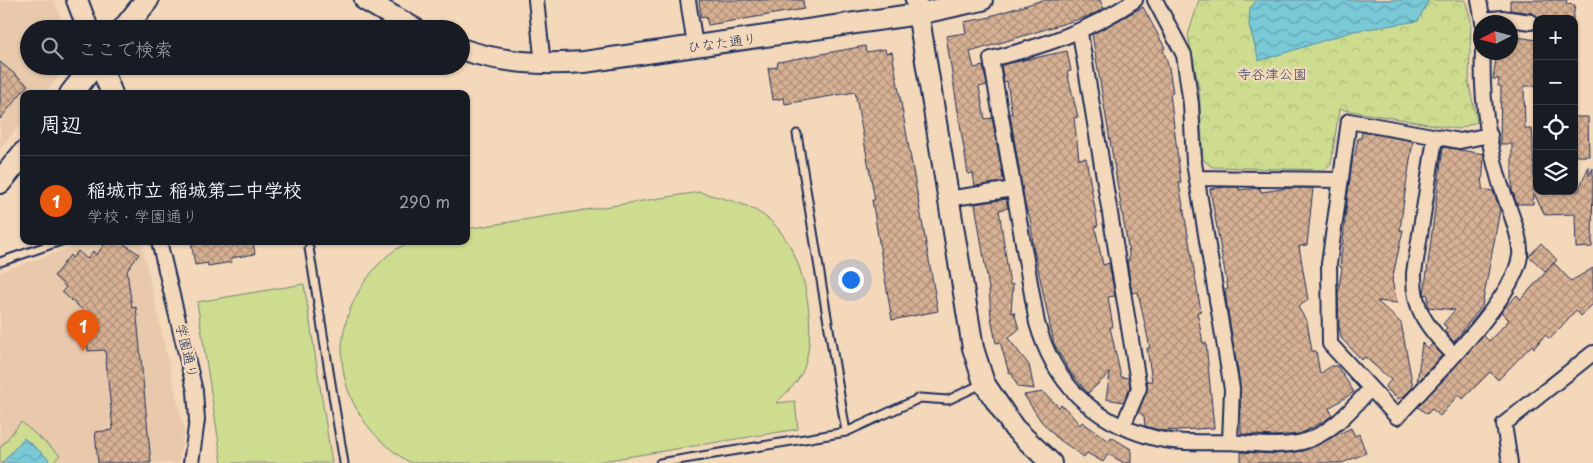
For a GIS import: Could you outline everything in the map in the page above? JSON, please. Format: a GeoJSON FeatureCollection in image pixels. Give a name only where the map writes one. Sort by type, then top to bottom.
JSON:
{"type":"FeatureCollection","features":[{"type":"Feature","properties":{"kind":"main road"},"geometry":{"type":"LineString","coordinates":[[131,20],[146,2]]}},
{"type":"Feature","properties":{"kind":"main road"},"geometry":{"type":"LineString","coordinates":[[74,90],[86,75]]}},
{"type":"Feature","properties":{"kind":"main road"},"geometry":{"type":"LineString","coordinates":[[0,182],[20,158]]}},
{"type":"Feature","properties":{"kind":"street"},"geometry":{"type":"LineString","coordinates":[[77,0],[85,20]]}},
{"type":"Feature","properties":{"kind":"street"},"geometry":{"type":"LineString","coordinates":[[365,0],[399,20]]}},
{"type":"Feature","properties":{"kind":"street"},"geometry":{"type":"LineString","coordinates":[[536,0],[543,65]]}},
{"type":"Feature","properties":{"kind":"street"},"geometry":{"type":"LineString","coordinates":[[688,0],[695,46]]}},
{"type":"Feature","properties":{"kind":"street","name":"ひなた通り"},"geometry":{"type":"LineString","coordinates":[[470,52],[517,63],[543,65],[584,62],[695,46],[917,7],[982,0]]}},
{"type":"Feature","properties":{"kind":"street"},"geometry":{"type":"LineString","coordinates":[[1135,0],[1106,19],[1080,32],[991,59],[1037,323],[1044,349],[1071,391],[1091,409],[1123,426],[1152,438],[1174,441],[1278,445],[1303,441],[1332,428],[1370,389]]}},
{"type":"Feature","properties":{"kind":"street"},"geometry":{"type":"LineString","coordinates":[[1155,0],[1184,55],[1192,104],[1194,163],[1232,389],[1230,442]]}},
{"type":"Feature","properties":{"kind":"street"},"geometry":{"type":"LineString","coordinates":[[1479,0],[1482,15]]}},
{"type":"Feature","properties":{"kind":"street"},"geometry":{"type":"LineString","coordinates":[[917,7],[947,199],[973,348],[984,383],[1014,428],[1051,463]]}},
{"type":"Feature","properties":{"kind":"street"},"geometry":{"type":"LineString","coordinates":[[1518,20],[1532,22]]}},
{"type":"Feature","properties":{"kind":"street"},"geometry":{"type":"LineString","coordinates":[[1080,32],[1139,388],[1123,426]]}},
{"type":"Feature","properties":{"kind":"street"},"geometry":{"type":"LineString","coordinates":[[1482,60],[1481,84],[1490,135],[1500,182],[1512,216],[1520,254],[1515,276],[1496,306],[1397,417],[1330,344],[1329,264],[1349,121],[1460,141],[1490,135]]}},
{"type":"Feature","properties":{"kind":"street"},"geometry":{"type":"LineString","coordinates":[[105,75],[110,90]]}},
{"type":"Feature","properties":{"kind":"street"},"geometry":{"type":"LineString","coordinates":[[1435,138],[1414,273],[1414,289],[1419,310],[1428,327],[1453,354]]}},
{"type":"Feature","properties":{"kind":"street"},"geometry":{"type":"LineString","coordinates":[[1197,178],[1340,180]]}},
{"type":"Feature","properties":{"kind":"street"},"geometry":{"type":"LineString","coordinates":[[947,199],[1014,189]]}},
{"type":"Feature","properties":{"kind":"street","name":"学園通り"},"geometry":{"type":"LineString","coordinates":[[160,245],[196,391],[197,420],[192,463]]}},
{"type":"Feature","properties":{"kind":"street"},"geometry":{"type":"LineString","coordinates":[[1510,463],[1504,424],[1593,353]]}},
{"type":"Feature","properties":{"kind":"lane"},"geometry":{"type":"LineString","coordinates":[[797,134],[846,432]]}},
{"type":"Feature","properties":{"kind":"lane"},"geometry":{"type":"LineString","coordinates":[[0,262],[49,245]]}},
{"type":"Feature","properties":{"kind":"lane"},"geometry":{"type":"LineString","coordinates":[[309,248],[344,463]]}},
{"type":"Feature","properties":{"kind":"lane"},"geometry":{"type":"LineString","coordinates":[[660,463],[846,432],[920,398],[948,400],[984,383]]}},
{"type":"Feature","properties":{"kind":"shaded area"},"geometry":{"type":"Polygon","coordinates":[[[0,0],[54,0],[62,20],[20,20],[20,75],[59,75],[48,90],[20,90],[20,125],[0,149],[0,0]]]}},
{"type":"Feature","properties":{"kind":"shaded area"},"geometry":{"type":"Polygon","coordinates":[[[78,245],[142,245],[184,430],[179,463],[0,463],[0,272],[78,245]]]}},
{"type":"Feature","properties":{"kind":"green space","name":"寺谷津公園"},"geometry":{"type":"Polygon","coordinates":[[[1199,0],[1465,0],[1471,20],[1469,84],[1477,122],[1458,129],[1339,109],[1331,165],[1324,170],[1212,167],[1203,160],[1199,88],[1188,35],[1199,0]]]}},
{"type":"Feature","properties":{"kind":"green space"},"geometry":{"type":"Polygon","coordinates":[[[699,192],[724,198],[763,215],[777,228],[789,244],[798,264],[808,307],[810,329],[804,368],[792,387],[776,403],[795,401],[798,429],[590,463],[411,463],[387,446],[368,426],[354,404],[345,379],[342,354],[345,327],[354,301],[369,276],[394,251],[404,245],[470,245],[470,228],[699,192]]]}},
{"type":"Feature","properties":{"kind":"green space"},"geometry":{"type":"Polygon","coordinates":[[[304,284],[332,463],[222,463],[197,302],[304,284]]]}},
{"type":"Feature","properties":{"kind":"green space"},"geometry":{"type":"Polygon","coordinates":[[[21,422],[60,455],[53,463],[0,463],[0,448],[21,422]]]}},
{"type":"Feature","properties":{"kind":"water"},"geometry":{"type":"Polygon","coordinates":[[[1257,0],[1429,0],[1418,21],[1354,31],[1259,61],[1249,25],[1250,8],[1257,0]]]}},
{"type":"Feature","properties":{"kind":"water"},"geometry":{"type":"Polygon","coordinates":[[[24,438],[49,459],[46,463],[2,463],[24,438]]]}},
{"type":"Feature","properties":{"kind":"building"},"geometry":{"type":"Polygon","coordinates":[[[699,0],[803,0],[804,9],[708,25],[706,17],[701,18],[699,0]]]}},
{"type":"Feature","properties":{"kind":"building"},"geometry":{"type":"Polygon","coordinates":[[[1043,0],[1100,0],[1104,9],[1089,16],[970,52],[974,68],[983,66],[987,85],[979,87],[985,119],[992,118],[1004,182],[975,186],[973,173],[968,174],[946,36],[966,33],[964,22],[991,17],[1043,0]]]}},
{"type":"Feature","properties":{"kind":"building"},"geometry":{"type":"Polygon","coordinates":[[[1510,0],[1567,0],[1566,4],[1575,5],[1574,15],[1535,15],[1533,13],[1510,10],[1510,0]]]}},
{"type":"Feature","properties":{"kind":"building"},"geometry":{"type":"Polygon","coordinates":[[[1143,7],[1165,48],[1163,49],[1169,68],[1173,93],[1170,94],[1181,183],[1179,183],[1201,311],[1197,312],[1203,343],[1206,343],[1214,428],[1162,431],[1145,426],[1144,416],[1138,412],[1147,391],[1147,381],[1152,381],[1147,348],[1150,348],[1138,292],[1132,293],[1127,260],[1129,260],[1129,253],[1092,34],[1143,7]]]}},
{"type":"Feature","properties":{"kind":"building"},"geometry":{"type":"Polygon","coordinates":[[[1518,37],[1533,39],[1533,86],[1524,86],[1525,129],[1532,129],[1533,139],[1533,204],[1517,204],[1512,190],[1512,144],[1500,144],[1501,86],[1498,86],[1499,79],[1493,79],[1496,60],[1518,60],[1518,37]]]}},
{"type":"Feature","properties":{"kind":"building"},"geometry":{"type":"Polygon","coordinates":[[[865,46],[866,52],[885,49],[886,53],[892,52],[938,311],[892,320],[872,200],[875,200],[855,92],[785,104],[784,98],[773,100],[768,68],[777,67],[778,62],[865,46]]]}},
{"type":"Feature","properties":{"kind":"building"},"geometry":{"type":"Polygon","coordinates":[[[1067,51],[1071,71],[1067,72],[1078,117],[1074,118],[1079,159],[1086,158],[1098,226],[1095,227],[1103,265],[1109,263],[1115,296],[1108,297],[1113,327],[1110,327],[1121,377],[1129,378],[1130,387],[1124,402],[1106,399],[1110,373],[1088,393],[1070,372],[1054,344],[1034,250],[1030,218],[1025,205],[1010,114],[1012,114],[1007,81],[1004,82],[1001,65],[1067,51]]]}},
{"type":"Feature","properties":{"kind":"building"},"geometry":{"type":"Polygon","coordinates":[[[0,62],[28,85],[24,90],[20,90],[20,95],[0,119],[0,62]]]}},
{"type":"Feature","properties":{"kind":"building"},"geometry":{"type":"Polygon","coordinates":[[[1578,117],[1588,117],[1589,156],[1578,156],[1578,117]]]}},
{"type":"Feature","properties":{"kind":"building"},"geometry":{"type":"Polygon","coordinates":[[[1362,132],[1413,141],[1400,230],[1403,230],[1392,280],[1397,303],[1377,301],[1401,323],[1413,387],[1403,397],[1397,399],[1385,387],[1391,380],[1365,357],[1362,360],[1341,338],[1339,325],[1338,294],[1348,193],[1353,155],[1355,156],[1358,138],[1361,138],[1362,132]]]}},
{"type":"Feature","properties":{"kind":"building"},"geometry":{"type":"Polygon","coordinates":[[[1443,147],[1484,154],[1482,189],[1493,191],[1500,210],[1482,306],[1454,342],[1444,331],[1447,328],[1443,324],[1455,310],[1428,307],[1428,295],[1424,294],[1443,147]]]}},
{"type":"Feature","properties":{"kind":"building"},"geometry":{"type":"Polygon","coordinates":[[[1589,166],[1589,176],[1593,168],[1592,247],[1576,248],[1575,214],[1545,215],[1535,195],[1578,195],[1589,166]]]}},
{"type":"Feature","properties":{"kind":"building"},"geometry":{"type":"Polygon","coordinates":[[[1239,187],[1239,190],[1260,188],[1261,192],[1290,188],[1313,188],[1307,245],[1299,246],[1308,300],[1298,307],[1307,322],[1312,351],[1316,351],[1320,374],[1331,366],[1337,366],[1354,392],[1329,408],[1332,415],[1326,420],[1300,434],[1274,436],[1241,434],[1240,384],[1227,306],[1225,290],[1228,289],[1210,189],[1239,187]]]}},
{"type":"Feature","properties":{"kind":"building"},"geometry":{"type":"Polygon","coordinates":[[[1006,199],[1008,208],[999,210],[1010,285],[1013,284],[1011,313],[1014,312],[1019,329],[1008,338],[1029,365],[1034,389],[1018,387],[1011,372],[1009,373],[1000,342],[996,343],[991,317],[989,289],[975,204],[1006,199]]]}},
{"type":"Feature","properties":{"kind":"building"},"geometry":{"type":"Polygon","coordinates":[[[1541,243],[1557,260],[1545,271],[1529,256],[1541,243]]]}},
{"type":"Feature","properties":{"kind":"building"},"geometry":{"type":"Polygon","coordinates":[[[104,245],[126,245],[139,254],[127,271],[132,308],[136,307],[151,463],[98,463],[95,432],[113,430],[105,350],[88,351],[85,312],[62,292],[66,287],[54,276],[70,255],[72,258],[78,251],[87,259],[93,251],[96,255],[104,245]]]}},
{"type":"Feature","properties":{"kind":"building"},"geometry":{"type":"Polygon","coordinates":[[[192,245],[254,245],[255,254],[231,258],[232,262],[208,266],[208,263],[195,265],[192,245]]]}},
{"type":"Feature","properties":{"kind":"building"},"geometry":{"type":"Polygon","coordinates":[[[1554,263],[1571,281],[1593,268],[1593,304],[1581,316],[1576,310],[1550,339],[1545,335],[1534,348],[1532,345],[1498,380],[1490,372],[1463,399],[1459,394],[1440,416],[1432,409],[1427,414],[1418,407],[1483,335],[1489,341],[1509,320],[1501,312],[1517,295],[1521,299],[1554,263]]]}},
{"type":"Feature","properties":{"kind":"building"},"geometry":{"type":"Polygon","coordinates":[[[1422,343],[1428,349],[1432,344],[1442,355],[1417,383],[1422,343]]]}},
{"type":"Feature","properties":{"kind":"building"},"geometry":{"type":"Polygon","coordinates":[[[1043,392],[1059,407],[1061,405],[1068,411],[1080,425],[1082,422],[1109,441],[1111,437],[1131,449],[1131,463],[1124,463],[1108,454],[1103,462],[1087,453],[1084,457],[1057,438],[1041,421],[1024,395],[1043,392]]]}},
{"type":"Feature","properties":{"kind":"building"},"geometry":{"type":"Polygon","coordinates":[[[1351,428],[1355,436],[1359,434],[1366,453],[1342,463],[1241,463],[1241,452],[1275,454],[1304,451],[1351,428]]]}},
{"type":"Feature","properties":{"kind":"place","name":"稲城市立 稲城第二中学校"},"geometry":{"type":"Point","coordinates":[83,351]}}]}
